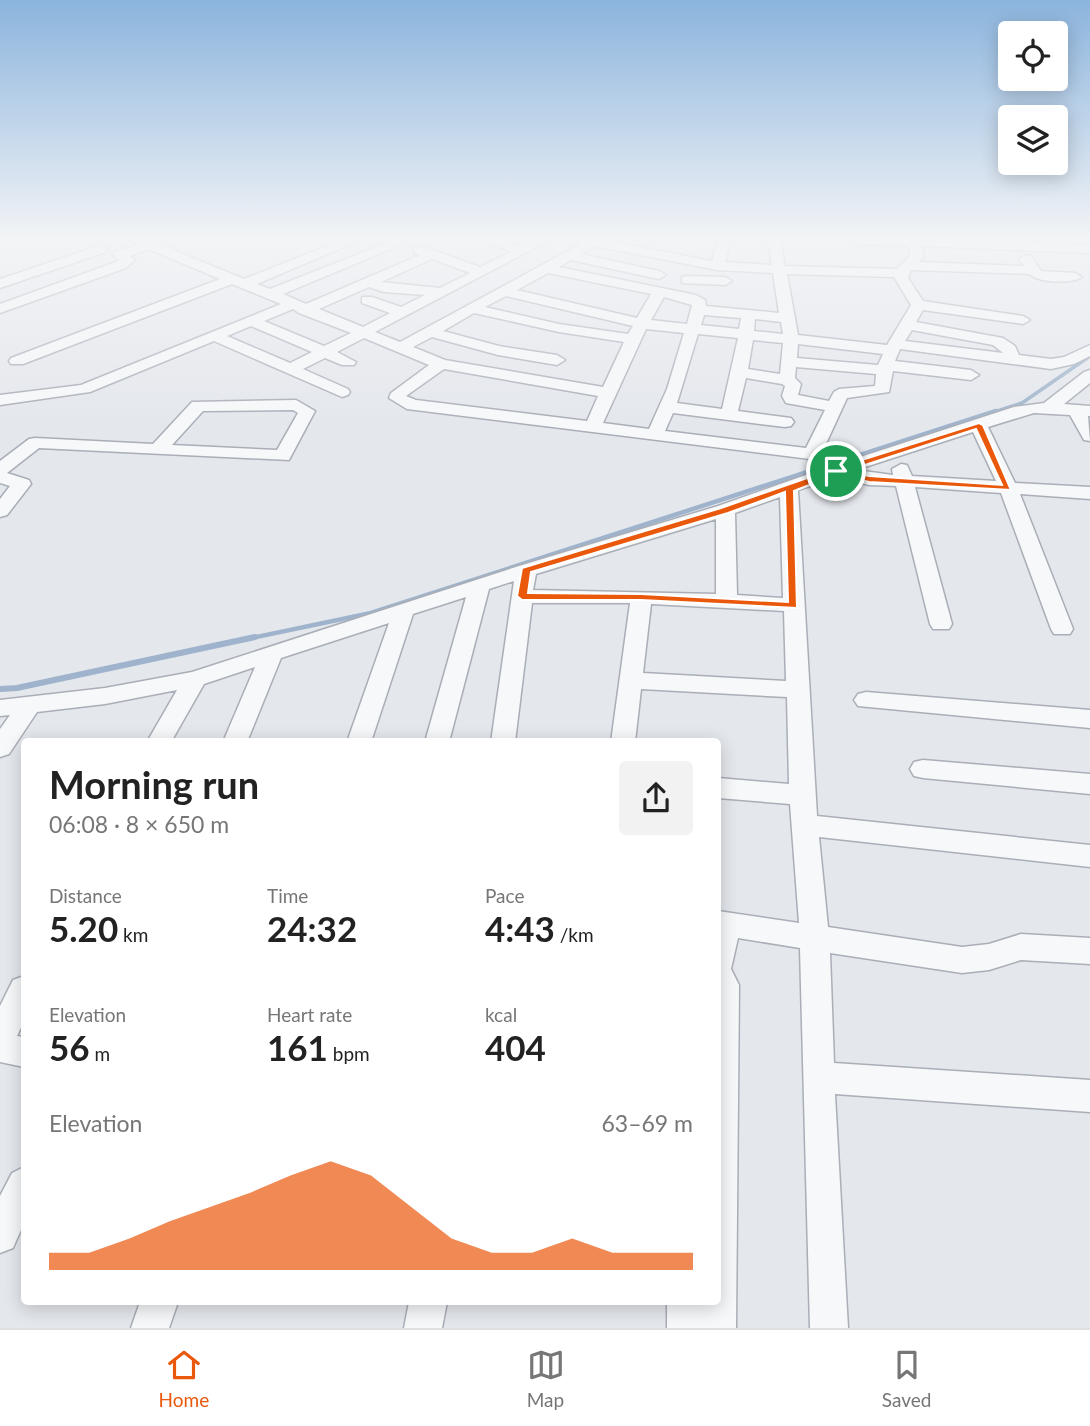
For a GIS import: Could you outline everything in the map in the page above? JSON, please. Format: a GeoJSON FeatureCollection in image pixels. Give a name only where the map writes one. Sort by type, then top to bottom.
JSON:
{"type":"FeatureCollection","features":[{"type":"Feature","properties":{"kind":"street"},"geometry":{"type":"LineString","coordinates":[[0,309],[19,302]]}},
{"type":"Feature","properties":{"kind":"street"},"geometry":{"type":"LineString","coordinates":[[17,361],[182,302]]}},
{"type":"Feature","properties":{"kind":"street"},"geometry":{"type":"LineString","coordinates":[[285,302],[363,331],[593,426],[825,462],[869,479],[1090,493]]}},
{"type":"Feature","properties":{"kind":"street"},"geometry":{"type":"LineString","coordinates":[[0,400],[84,389],[251,321],[311,302]]}},
{"type":"Feature","properties":{"kind":"street"},"geometry":{"type":"LineString","coordinates":[[373,302],[401,312]]}},
{"type":"Feature","properties":{"kind":"street"},"geometry":{"type":"LineString","coordinates":[[289,370],[422,302]]}},
{"type":"Feature","properties":{"kind":"street"},"geometry":{"type":"LineString","coordinates":[[402,348],[486,302]]}},
{"type":"Feature","properties":{"kind":"street"},"geometry":{"type":"LineString","coordinates":[[550,302],[643,324],[791,339],[971,375]]}},
{"type":"Feature","properties":{"kind":"street"},"geometry":{"type":"LineString","coordinates":[[593,426],[633,339],[654,302]]}},
{"type":"Feature","properties":{"kind":"street"},"geometry":{"type":"LineString","coordinates":[[654,436],[682,368],[699,302]]}},
{"type":"Feature","properties":{"kind":"street"},"geometry":{"type":"LineString","coordinates":[[785,302],[791,339],[787,380]]}},
{"type":"Feature","properties":{"kind":"street"},"geometry":{"type":"LineString","coordinates":[[916,302],[918,305],[1023,320]]}},
{"type":"Feature","properties":{"kind":"street"},"geometry":{"type":"LineString","coordinates":[[825,462],[815,448],[835,407],[844,392],[883,389],[889,357],[918,305]]}},
{"type":"Feature","properties":{"kind":"street"},"geometry":{"type":"LineString","coordinates":[[474,309],[633,339]]}},
{"type":"Feature","properties":{"kind":"street"},"geometry":{"type":"LineString","coordinates":[[699,310],[788,318]]}},
{"type":"Feature","properties":{"kind":"street"},"geometry":{"type":"LineString","coordinates":[[729,414],[740,372],[749,314]]}},
{"type":"Feature","properties":{"kind":"street"},"geometry":{"type":"LineString","coordinates":[[251,321],[348,362]]}},
{"type":"Feature","properties":{"kind":"street"},"geometry":{"type":"LineString","coordinates":[[905,324],[998,341],[1010,349],[1012,359]]}},
{"type":"Feature","properties":{"kind":"street"},"geometry":{"type":"LineString","coordinates":[[534,401],[562,353],[580,331]]}},
{"type":"Feature","properties":{"kind":"street"},"geometry":{"type":"LineString","coordinates":[[431,332],[511,352],[562,353]]}},
{"type":"Feature","properties":{"kind":"street"},"geometry":{"type":"LineString","coordinates":[[215,336],[342,392]]}},
{"type":"Feature","properties":{"kind":"street"},"geometry":{"type":"LineString","coordinates":[[789,362],[889,357],[1012,359],[1060,364],[1090,350]]}},
{"type":"Feature","properties":{"kind":"street"},"geometry":{"type":"LineString","coordinates":[[441,364],[398,393],[397,398],[413,405],[534,401],[608,393]]}},
{"type":"Feature","properties":{"kind":"street"},"geometry":{"type":"LineString","coordinates":[[740,372],[787,380],[793,384],[790,396],[792,399],[835,407]]}},
{"type":"Feature","properties":{"kind":"street"},"geometry":{"type":"LineString","coordinates":[[1049,408],[1090,375]]}},
{"type":"Feature","properties":{"kind":"street"},"geometry":{"type":"LineString","coordinates":[[0,470],[34,443],[284,456],[307,411],[296,405],[198,406],[158,449]]}},
{"type":"Feature","properties":{"kind":"street"},"geometry":{"type":"LineString","coordinates":[[667,407],[785,422]]}},
{"type":"Feature","properties":{"kind":"street"},"geometry":{"type":"LineString","coordinates":[[0,708],[105,696],[195,679],[526,570],[789,489],[825,462],[896,453],[1020,411],[1049,408],[1083,411],[1090,436]]}},
{"type":"Feature","properties":{"kind":"street"},"geometry":{"type":"LineString","coordinates":[[979,425],[1008,488],[1062,629]]}},
{"type":"Feature","properties":{"kind":"street"},"geometry":{"type":"LineString","coordinates":[[896,453],[941,624]]}},
{"type":"Feature","properties":{"kind":"street"},"geometry":{"type":"LineString","coordinates":[[0,477],[22,484],[0,511]]}},
{"type":"Feature","properties":{"kind":"street"},"geometry":{"type":"LineString","coordinates":[[789,489],[804,825],[815,938],[829,1328]]}},
{"type":"Feature","properties":{"kind":"street"},"geometry":{"type":"LineString","coordinates":[[725,510],[727,602]]}},
{"type":"Feature","properties":{"kind":"street"},"geometry":{"type":"LineString","coordinates":[[504,738],[526,570]]}},
{"type":"Feature","properties":{"kind":"street"},"geometry":{"type":"LineString","coordinates":[[439,738],[480,585]]}},
{"type":"Feature","properties":{"kind":"street"},"geometry":{"type":"LineString","coordinates":[[522,596],[641,597],[794,605]]}},
{"type":"Feature","properties":{"kind":"street"},"geometry":{"type":"LineString","coordinates":[[623,738],[641,597]]}},
{"type":"Feature","properties":{"kind":"street"},"geometry":{"type":"LineString","coordinates":[[360,738],[403,612]]}},
{"type":"Feature","properties":{"kind":"street"},"geometry":{"type":"LineString","coordinates":[[237,738],[271,656]]}},
{"type":"Feature","properties":{"kind":"street"},"geometry":{"type":"LineString","coordinates":[[161,738],[195,679]]}},
{"type":"Feature","properties":{"kind":"street"},"geometry":{"type":"LineString","coordinates":[[630,680],[798,690]]}},
{"type":"Feature","properties":{"kind":"street"},"geometry":{"type":"LineString","coordinates":[[866,701],[1090,719]]}},
{"type":"Feature","properties":{"kind":"street"},"geometry":{"type":"LineString","coordinates":[[0,748],[30,704]]}},
{"type":"Feature","properties":{"kind":"street"},"geometry":{"type":"LineString","coordinates":[[923,769],[1090,784]]}},
{"type":"Feature","properties":{"kind":"street"},"geometry":{"type":"LineString","coordinates":[[721,788],[803,795]]}},
{"type":"Feature","properties":{"kind":"street"},"geometry":{"type":"LineString","coordinates":[[804,825],[1090,856]]}},
{"type":"Feature","properties":{"kind":"street"},"geometry":{"type":"LineString","coordinates":[[722,923],[962,960],[989,957],[1021,947],[1090,951]]}},
{"type":"Feature","properties":{"kind":"street"},"geometry":{"type":"LineString","coordinates":[[721,979],[724,985],[721,1120]]}},
{"type":"Feature","properties":{"kind":"street"},"geometry":{"type":"LineString","coordinates":[[0,1038],[21,996]]}},
{"type":"Feature","properties":{"kind":"street"},"geometry":{"type":"LineString","coordinates":[[0,1047],[21,1051]]}},
{"type":"Feature","properties":{"kind":"street"},"geometry":{"type":"LineString","coordinates":[[818,1077],[1090,1096]]}},
{"type":"Feature","properties":{"kind":"street"},"geometry":{"type":"LineString","coordinates":[[0,1235],[21,1191]]}},
{"type":"Feature","properties":{"kind":"street"},"geometry":{"type":"LineString","coordinates":[[150,1328],[158,1305]]}},
{"type":"Feature","properties":{"kind":"street"},"geometry":{"type":"LineString","coordinates":[[424,1328],[428,1305]]}},
{"type":"Feature","properties":{"kind":"street"},"geometry":{"type":"LineString","coordinates":[[686,1305],[686,1328]]}},
{"type":"Feature","properties":{"kind":"street"},"geometry":{"type":"LineString","coordinates":[[717,1328],[718,1305]]}},
{"type":"Feature","properties":{"kind":"waterway"},"geometry":{"type":"LineString","coordinates":[[991,413],[1022,403],[1090,356]]}},
{"type":"Feature","properties":{"kind":"waterway"},"geometry":{"type":"LineString","coordinates":[[247,639],[371,613],[996,411]]}},
{"type":"Feature","properties":{"kind":"waterway"},"geometry":{"type":"LineString","coordinates":[[0,689],[17,688],[255,637]]}},
{"type":"Feature","properties":{"kind":"route"},"geometry":{"type":"LineString","coordinates":[[836,471],[664,530],[526,570],[522,596],[641,597],[794,605],[789,489],[836,471],[979,425],[1008,488],[869,479],[836,471]]}}]}
